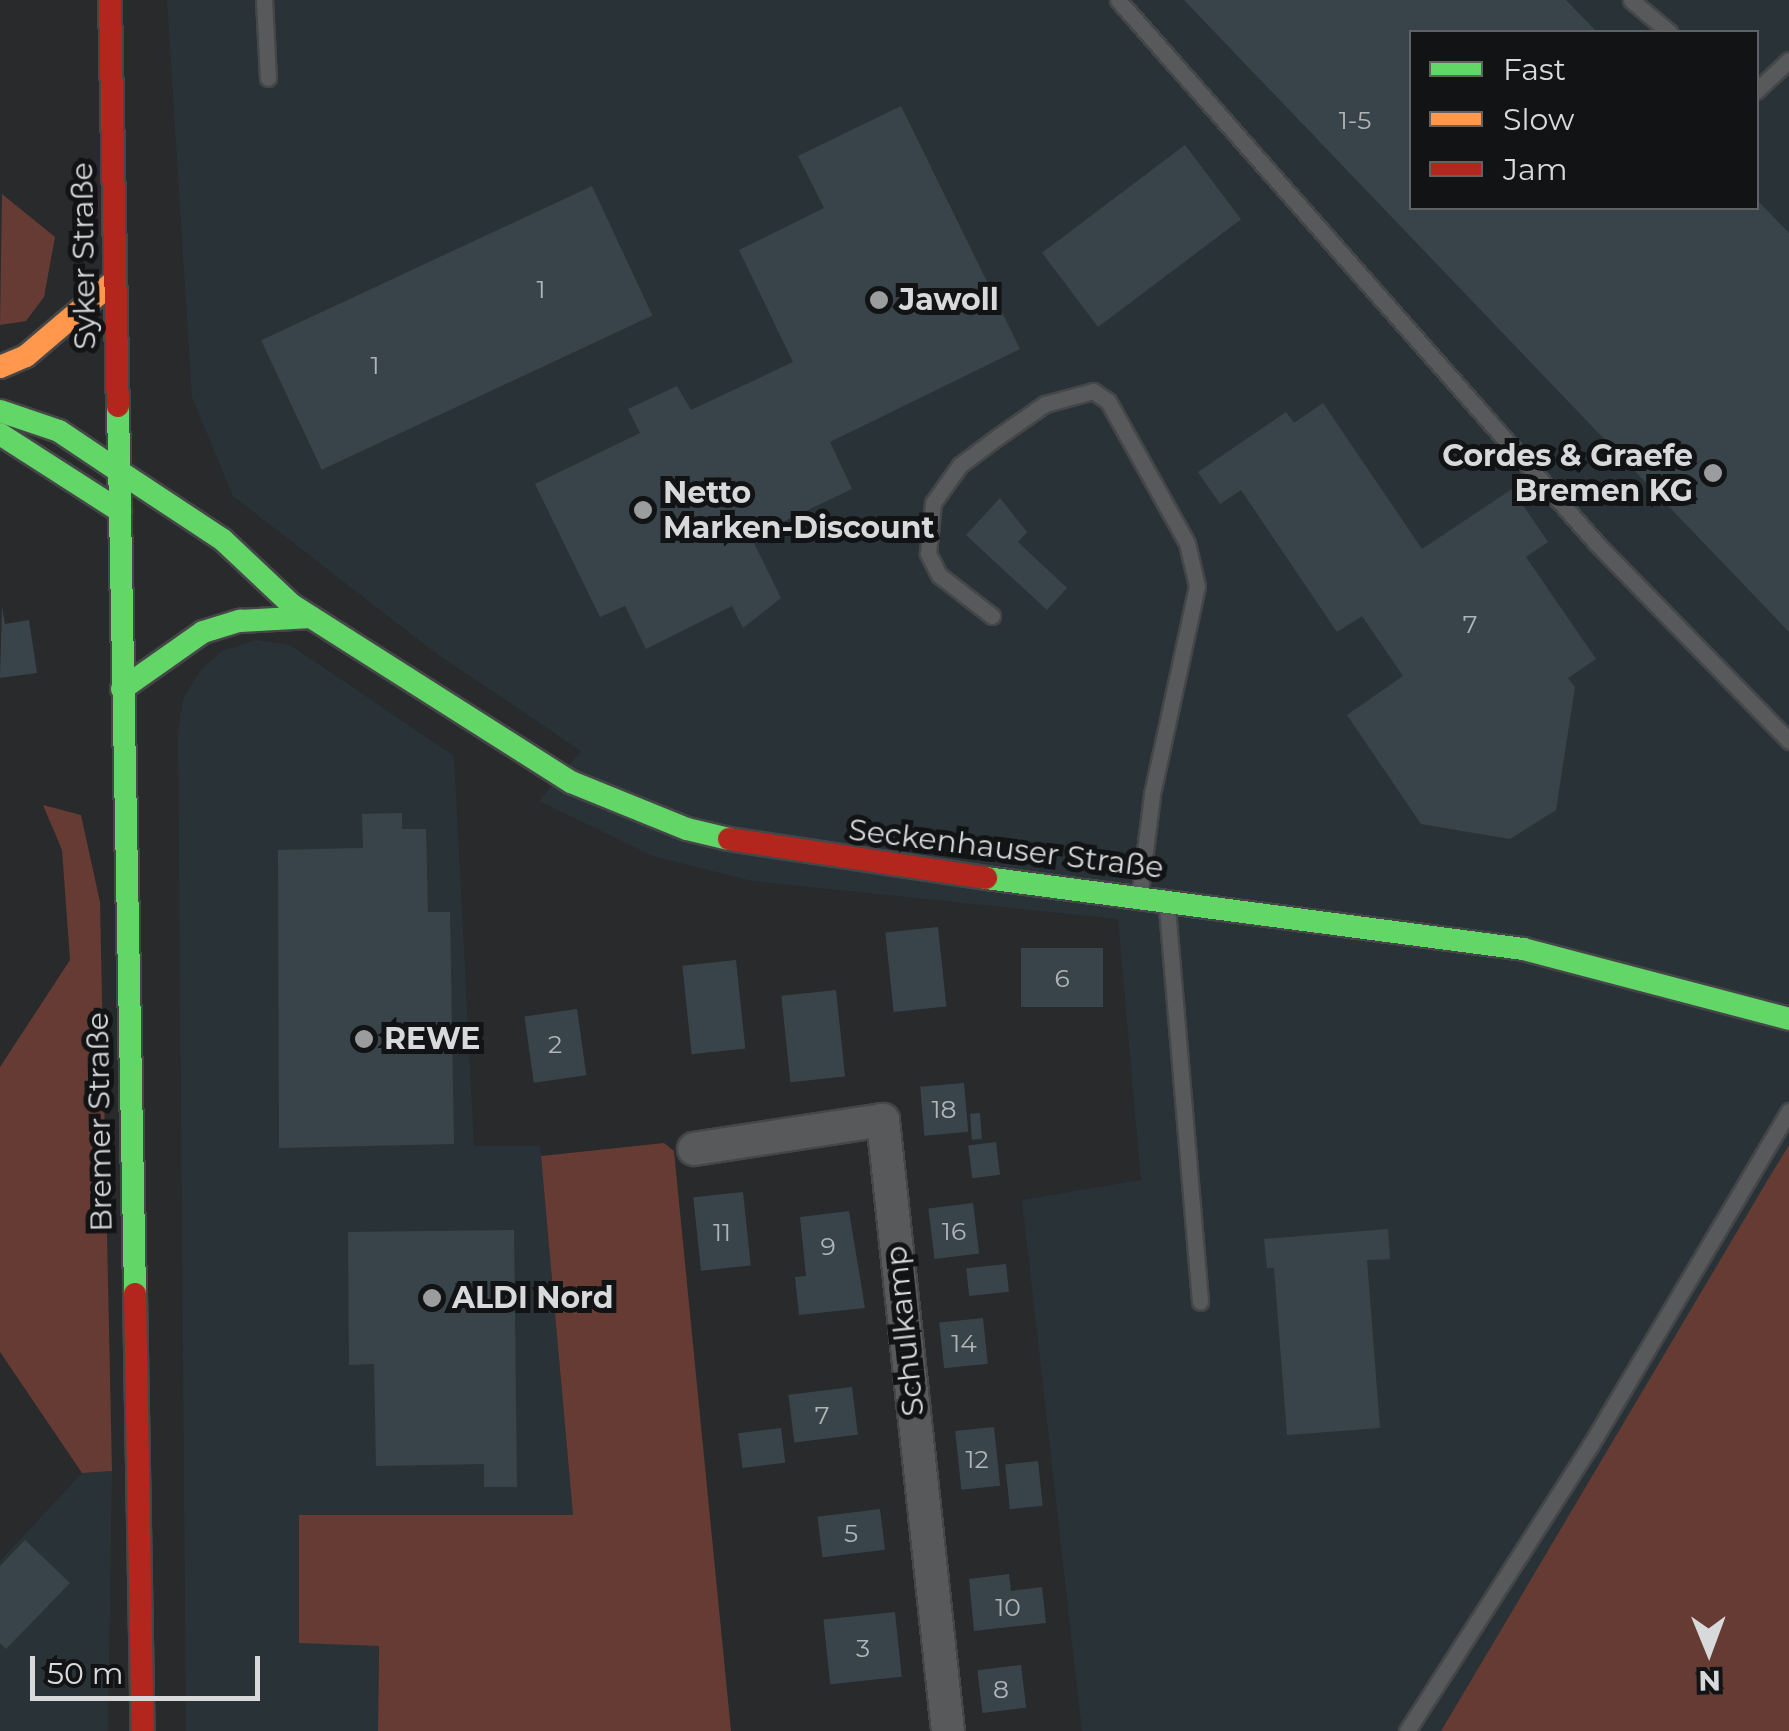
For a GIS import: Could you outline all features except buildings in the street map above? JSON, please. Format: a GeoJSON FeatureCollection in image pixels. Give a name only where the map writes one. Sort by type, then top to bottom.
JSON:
{"type":"FeatureCollection","features":[{"type":"Feature","properties":{"kind":"main road","name":"Syker Straße"},"geometry":{"type":"LineString","coordinates":[[110,0],[120,511]]}},
{"type":"Feature","properties":{"kind":"main road"},"geometry":{"type":"LineString","coordinates":[[0,367],[26,356],[114,281]]}},
{"type":"Feature","properties":{"kind":"main road"},"geometry":{"type":"LineString","coordinates":[[0,411],[59,430],[214,533],[301,611]]}},
{"type":"Feature","properties":{"kind":"main road"},"geometry":{"type":"LineString","coordinates":[[0,434],[148,529]]}},
{"type":"Feature","properties":{"kind":"main road","name":"Bremer Straße"},"geometry":{"type":"LineString","coordinates":[[120,511],[143,1731]]}},
{"type":"Feature","properties":{"kind":"main road"},"geometry":{"type":"LineString","coordinates":[[224,576],[301,611]]}},
{"type":"Feature","properties":{"kind":"main road"},"geometry":{"type":"LineString","coordinates":[[122,689],[202,632],[240,620],[301,611]]}},
{"type":"Feature","properties":{"kind":"main road","name":"Seckenhauser Straße"},"geometry":{"type":"LineString","coordinates":[[301,611],[570,782],[687,829],[783,851],[1523,949],[1789,1018]]}},
{"type":"Feature","properties":{"kind":"street","name":"Schulkamp"},"geometry":{"type":"LineString","coordinates":[[694,1148],[882,1120],[948,1731]]}},
{"type":"Feature","properties":{"kind":"lane"},"geometry":{"type":"LineString","coordinates":[[264,0],[268,78]]}},
{"type":"Feature","properties":{"kind":"lane"},"geometry":{"type":"LineString","coordinates":[[1118,0],[1598,545],[1789,741]]}},
{"type":"Feature","properties":{"kind":"lane"},"geometry":{"type":"LineString","coordinates":[[1631,0],[1667,30]]}},
{"type":"Feature","properties":{"kind":"lane"},"geometry":{"type":"LineString","coordinates":[[1759,88],[1789,60]]}},
{"type":"Feature","properties":{"kind":"lane"},"geometry":{"type":"LineString","coordinates":[[992,616],[939,575],[928,554],[933,503],[960,466],[996,438],[1045,404],[1094,390],[1108,401],[1187,543],[1197,586],[1152,795],[1140,896]]}},
{"type":"Feature","properties":{"kind":"lane"},"geometry":{"type":"LineString","coordinates":[[1166,899],[1200,1302]]}},
{"type":"Feature","properties":{"kind":"lane"},"geometry":{"type":"LineString","coordinates":[[1407,1731],[1581,1461],[1789,1111]]}},
{"type":"Feature","properties":{"kind":"shaded area"},"geometry":{"type":"Polygon","coordinates":[[[167,0],[1789,0],[1789,1145],[1441,1731],[1082,1731],[1022,1200],[1141,1180],[1118,919],[752,881],[653,856],[539,801],[581,751],[433,651],[233,496],[192,397],[167,0]]]}},
{"type":"Feature","properties":{"kind":"shaded area"},"geometry":{"type":"Polygon","coordinates":[[[2,194],[55,237],[44,297],[26,321],[0,325],[2,194]]]}},
{"type":"Feature","properties":{"kind":"shaded area"},"geometry":{"type":"Polygon","coordinates":[[[256,640],[290,645],[454,756],[474,1146],[540,1146],[573,1515],[299,1516],[379,1646],[378,1731],[186,1731],[178,734],[183,699],[200,671],[222,651],[256,640]]]}},
{"type":"Feature","properties":{"kind":"shaded area"},"geometry":{"type":"Polygon","coordinates":[[[43,805],[81,815],[100,902],[112,1471],[82,1473],[0,1352],[0,1067],[70,960],[62,850],[43,805]]]}},
{"type":"Feature","properties":{"kind":"shaded area"},"geometry":{"type":"Polygon","coordinates":[[[664,1143],[674,1151],[731,1731],[378,1731],[379,1646],[299,1643],[299,1515],[573,1515],[541,1156],[664,1143]]]}},
{"type":"Feature","properties":{"kind":"shaded area"},"geometry":{"type":"Polygon","coordinates":[[[1789,1145],[1789,1731],[1441,1731],[1773,1171],[1789,1145]]]}},
{"type":"Feature","properties":{"kind":"shaded area"},"geometry":{"type":"Polygon","coordinates":[[[112,1471],[108,1731],[0,1731],[0,1561],[82,1473],[112,1471]]]}},
{"type":"Feature","properties":{"kind":"traffic: fast"},"geometry":{"type":"LineString","coordinates":[[118,406],[135,1294]]}},
{"type":"Feature","properties":{"kind":"traffic: fast"},"geometry":{"type":"LineString","coordinates":[[0,411],[59,431],[120,472]]}},
{"type":"Feature","properties":{"kind":"traffic: fast"},"geometry":{"type":"LineString","coordinates":[[0,434],[120,511]]}},
{"type":"Feature","properties":{"kind":"traffic: fast"},"geometry":{"type":"LineString","coordinates":[[120,472],[223,540],[292,605],[571,782],[687,829],[729,839]]}},
{"type":"Feature","properties":{"kind":"traffic: fast"},"geometry":{"type":"LineString","coordinates":[[122,689],[203,632],[240,621],[311,617]]}},
{"type":"Feature","properties":{"kind":"traffic: fast"},"geometry":{"type":"LineString","coordinates":[[986,878],[1523,949],[1789,1019]]}},
{"type":"Feature","properties":{"kind":"traffic: slow"},"geometry":{"type":"LineString","coordinates":[[0,367],[26,356],[114,281]]}},
{"type":"Feature","properties":{"kind":"traffic: jam"},"geometry":{"type":"LineString","coordinates":[[110,0],[118,406]]}},
{"type":"Feature","properties":{"kind":"traffic: jam"},"geometry":{"type":"LineString","coordinates":[[729,839],[986,878]]}},
{"type":"Feature","properties":{"kind":"traffic: jam"},"geometry":{"type":"LineString","coordinates":[[135,1294],[143,1731]]}},
{"type":"Feature","properties":{"kind":"place","name":"Jawoll"},"geometry":{"type":"Point","coordinates":[879,300]}},
{"type":"Feature","properties":{"kind":"place","name":"Cordes & Graefe Bremen KG"},"geometry":{"type":"Point","coordinates":[1713,473]}},
{"type":"Feature","properties":{"kind":"place","name":"Netto Marken-Discount"},"geometry":{"type":"Point","coordinates":[643,510]}},
{"type":"Feature","properties":{"kind":"place","name":"REWE"},"geometry":{"type":"Point","coordinates":[364,1039]}},
{"type":"Feature","properties":{"kind":"place","name":"ALDI Nord"},"geometry":{"type":"Point","coordinates":[432,1298]}}]}
